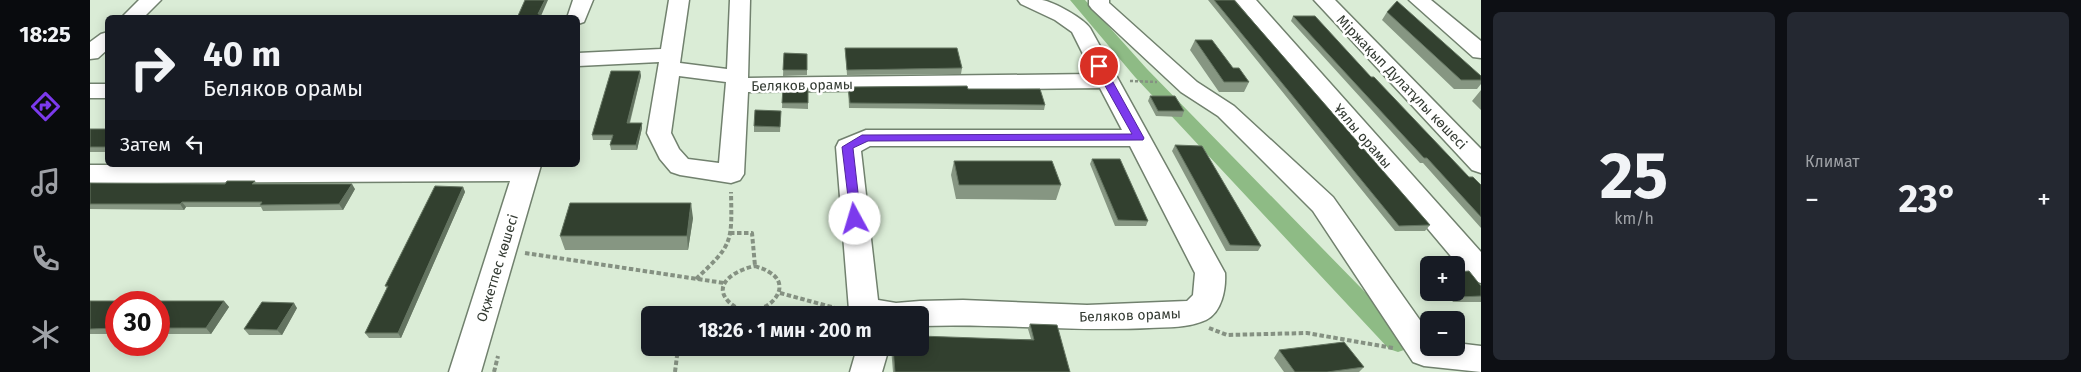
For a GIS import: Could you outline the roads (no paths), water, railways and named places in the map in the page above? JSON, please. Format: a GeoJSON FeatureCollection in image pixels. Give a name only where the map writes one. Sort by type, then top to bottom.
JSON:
{"type":"FeatureCollection","features":[{"type":"Feature","properties":{"kind":"street"},"geometry":{"type":"LineString","coordinates":[[134,15],[151,0]]}},
{"type":"Feature","properties":{"kind":"street"},"geometry":{"type":"LineString","coordinates":[[578,15],[583,0]]}},
{"type":"Feature","properties":{"kind":"street"},"geometry":{"type":"LineString","coordinates":[[679,0],[659,133],[669,153],[680,166],[731,174],[740,0]]}},
{"type":"Feature","properties":{"kind":"street","name":"Беляков орамы"},"geometry":{"type":"LineString","coordinates":[[929,312],[1074,317],[1176,314],[1198,311],[1207,301],[1211,281],[1210,273],[1139,138],[1120,81],[1080,28],[1062,16],[1028,0]]}},
{"type":"Feature","properties":{"kind":"street"},"geometry":{"type":"LineString","coordinates":[[1099,0],[1099,5],[1128,32],[1189,87],[1226,111],[1323,204],[1424,352],[1481,360]]}},
{"type":"Feature","properties":{"kind":"street","name":"Ұялы орамы"},"geometry":{"type":"LineString","coordinates":[[1245,0],[1481,272]]}},
{"type":"Feature","properties":{"kind":"street","name":"Міржақып Дулатұлы көшесі"},"geometry":{"type":"LineString","coordinates":[[1324,0],[1481,164]]}},
{"type":"Feature","properties":{"kind":"street"},"geometry":{"type":"LineString","coordinates":[[1419,0],[1481,52]]}},
{"type":"Feature","properties":{"kind":"street"},"geometry":{"type":"LineString","coordinates":[[90,52],[105,40]]}},
{"type":"Feature","properties":{"kind":"street"},"geometry":{"type":"LineString","coordinates":[[580,60],[670,62]]}},
{"type":"Feature","properties":{"kind":"street","name":"Беляков орамы"},"geometry":{"type":"LineString","coordinates":[[670,62],[737,81],[1120,81]]}},
{"type":"Feature","properties":{"kind":"street"},"geometry":{"type":"LineString","coordinates":[[90,91],[105,91]]}},
{"type":"Feature","properties":{"kind":"street"},"geometry":{"type":"LineString","coordinates":[[864,306],[848,147],[866,138],[1139,138]]}},
{"type":"Feature","properties":{"kind":"street"},"geometry":{"type":"LineString","coordinates":[[90,174],[527,168]]}},
{"type":"Feature","properties":{"kind":"street","name":"Оқжетпес көшесі"},"geometry":{"type":"LineString","coordinates":[[465,372],[527,168]]}},
{"type":"Feature","properties":{"kind":"street"},"geometry":{"type":"LineString","coordinates":[[866,372],[871,356]]}},
{"type":"Feature","properties":{"kind":"waterway"},"geometry":{"type":"LineString","coordinates":[[1077,0],[1141,73],[1398,342]]}}]}
